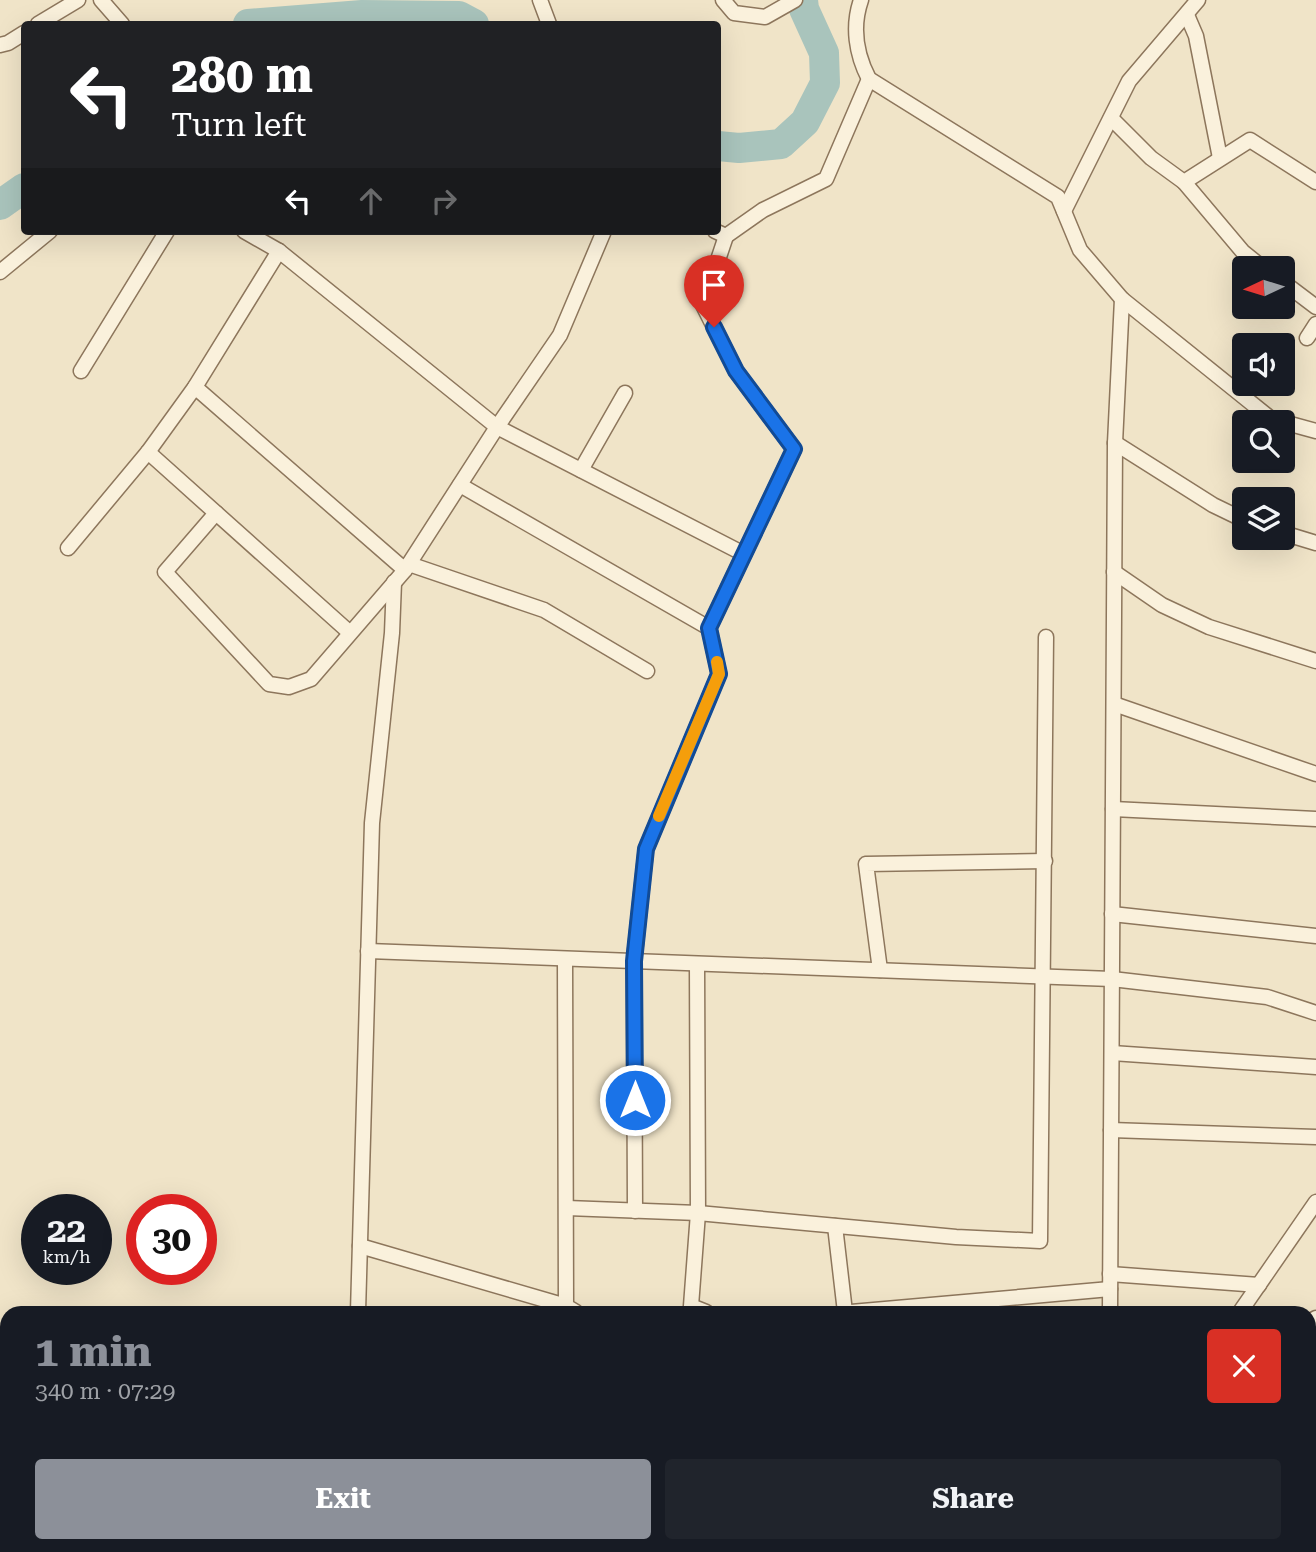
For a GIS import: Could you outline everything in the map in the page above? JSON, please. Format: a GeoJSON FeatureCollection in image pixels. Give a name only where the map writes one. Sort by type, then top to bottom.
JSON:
{"type":"FeatureCollection","features":[{"type":"Feature","properties":{"kind":"street"},"geometry":{"type":"LineString","coordinates":[[101,0],[119,21]]}},
{"type":"Feature","properties":{"kind":"street"},"geometry":{"type":"LineString","coordinates":[[540,0],[548,21]]}},
{"type":"Feature","properties":{"kind":"street"},"geometry":{"type":"LineString","coordinates":[[723,0],[734,13],[765,18],[795,0]]}},
{"type":"Feature","properties":{"kind":"street"},"geometry":{"type":"LineString","coordinates":[[861,0],[856,38],[861,65],[869,79],[1058,197],[1080,250],[1122,299],[1260,410]]}},
{"type":"Feature","properties":{"kind":"street"},"geometry":{"type":"LineString","coordinates":[[1064,211],[1129,81],[1198,0]]}},
{"type":"Feature","properties":{"kind":"street"},"geometry":{"type":"LineString","coordinates":[[43,21],[74,1]]}},
{"type":"Feature","properties":{"kind":"street"},"geometry":{"type":"LineString","coordinates":[[1187,15],[1196,36],[1220,158]]}},
{"type":"Feature","properties":{"kind":"street"},"geometry":{"type":"LineString","coordinates":[[0,45],[21,35]]}},
{"type":"Feature","properties":{"kind":"street"},"geometry":{"type":"LineString","coordinates":[[721,232],[826,179],[869,79]]}},
{"type":"Feature","properties":{"kind":"street"},"geometry":{"type":"LineString","coordinates":[[1111,118],[1151,158],[1184,182],[1248,256]]}},
{"type":"Feature","properties":{"kind":"street"},"geometry":{"type":"LineString","coordinates":[[1184,182],[1250,140],[1316,182]]}},
{"type":"Feature","properties":{"kind":"street"},"geometry":{"type":"LineString","coordinates":[[0,272],[45,235]]}},
{"type":"Feature","properties":{"kind":"street"},"geometry":{"type":"LineString","coordinates":[[81,371],[165,235]]}},
{"type":"Feature","properties":{"kind":"street"},"geometry":{"type":"LineString","coordinates":[[251,235],[279,251],[497,428],[744,554]]}},
{"type":"Feature","properties":{"kind":"street"},"geometry":{"type":"LineString","coordinates":[[216,513],[166,572],[269,684],[289,687],[311,679],[407,567],[560,335],[602,235]]}},
{"type":"Feature","properties":{"kind":"street"},"geometry":{"type":"LineString","coordinates":[[635,1211],[634,961],[646,849],[719,674],[709,628],[794,449],[736,371],[703,305],[720,235]]}},
{"type":"Feature","properties":{"kind":"street"},"geometry":{"type":"LineString","coordinates":[[68,548],[148,452],[195,387],[279,251]]}},
{"type":"Feature","properties":{"kind":"street"},"geometry":{"type":"LineString","coordinates":[[1295,291],[1316,307]]}},
{"type":"Feature","properties":{"kind":"street"},"geometry":{"type":"LineString","coordinates":[[1110,1306],[1115,443],[1122,299]]}},
{"type":"Feature","properties":{"kind":"street"},"geometry":{"type":"LineString","coordinates":[[1307,338],[1316,324]]}},
{"type":"Feature","properties":{"kind":"street"},"geometry":{"type":"LineString","coordinates":[[195,387],[407,567],[544,610],[647,671]]}},
{"type":"Feature","properties":{"kind":"street"},"geometry":{"type":"LineString","coordinates":[[581,470],[625,393]]}},
{"type":"Feature","properties":{"kind":"street"},"geometry":{"type":"LineString","coordinates":[[1295,426],[1316,432]]}},
{"type":"Feature","properties":{"kind":"street"},"geometry":{"type":"LineString","coordinates":[[1115,443],[1232,514]]}},
{"type":"Feature","properties":{"kind":"street"},"geometry":{"type":"LineString","coordinates":[[148,452],[349,632]]}},
{"type":"Feature","properties":{"kind":"street"},"geometry":{"type":"LineString","coordinates":[[460,485],[709,628]]}},
{"type":"Feature","properties":{"kind":"street"},"geometry":{"type":"LineString","coordinates":[[1295,537],[1316,543]]}},
{"type":"Feature","properties":{"kind":"street"},"geometry":{"type":"LineString","coordinates":[[1114,572],[1163,605],[1209,627],[1316,661]]}},
{"type":"Feature","properties":{"kind":"street"},"geometry":{"type":"LineString","coordinates":[[358,1306],[372,823],[392,633],[394,582]]}},
{"type":"Feature","properties":{"kind":"street"},"geometry":{"type":"LineString","coordinates":[[567,1208],[698,1213],[956,1237],[1040,1241],[1046,637]]}},
{"type":"Feature","properties":{"kind":"street"},"geometry":{"type":"LineString","coordinates":[[1114,704],[1316,774]]}},
{"type":"Feature","properties":{"kind":"street"},"geometry":{"type":"LineString","coordinates":[[1113,809],[1316,819]]}},
{"type":"Feature","properties":{"kind":"street"},"geometry":{"type":"LineString","coordinates":[[880,970],[866,864],[1045,861]]}},
{"type":"Feature","properties":{"kind":"street"},"geometry":{"type":"LineString","coordinates":[[1112,914],[1316,936]]}},
{"type":"Feature","properties":{"kind":"street"},"geometry":{"type":"LineString","coordinates":[[368,951],[1112,979],[1268,997],[1316,1013]]}},
{"type":"Feature","properties":{"kind":"street"},"geometry":{"type":"LineString","coordinates":[[565,959],[567,1208],[571,1306]]}},
{"type":"Feature","properties":{"kind":"street"},"geometry":{"type":"LineString","coordinates":[[691,1306],[698,1213],[697,964]]}},
{"type":"Feature","properties":{"kind":"street"},"geometry":{"type":"LineString","coordinates":[[1112,1053],[1316,1067]]}},
{"type":"Feature","properties":{"kind":"street"},"geometry":{"type":"LineString","coordinates":[[1111,1130],[1316,1137]]}},
{"type":"Feature","properties":{"kind":"street"},"geometry":{"type":"LineString","coordinates":[[1244,1306],[1315,1205]]}},
{"type":"Feature","properties":{"kind":"street"},"geometry":{"type":"LineString","coordinates":[[835,1226],[844,1306]]}},
{"type":"Feature","properties":{"kind":"street"},"geometry":{"type":"LineString","coordinates":[[360,1246],[558,1306]]}},
{"type":"Feature","properties":{"kind":"street"},"geometry":{"type":"LineString","coordinates":[[1110,1274],[1258,1285]]}},
{"type":"Feature","properties":{"kind":"street"},"geometry":{"type":"LineString","coordinates":[[919,1306],[1110,1289]]}},
{"type":"Feature","properties":{"kind":"waterway"},"geometry":{"type":"LineString","coordinates":[[721,146],[739,148],[781,144],[805,122],[825,83],[824,53],[804,9],[803,0]]}},
{"type":"Feature","properties":{"kind":"waterway"},"geometry":{"type":"LineString","coordinates":[[286,21],[362,15],[459,16],[468,21]]}},
{"type":"Feature","properties":{"kind":"waterway"},"geometry":{"type":"LineString","coordinates":[[0,205],[21,190]]}},
{"type":"Feature","properties":{"kind":"slow traffic"},"geometry":{"type":"LineString","coordinates":[[659,816],[719,674],[717,662]]}},
{"type":"Feature","properties":{"kind":"route"},"geometry":{"type":"LineString","coordinates":[[635,1100],[634,961],[646,849],[719,674],[709,628],[794,449],[736,371],[714,327]]}}]}
